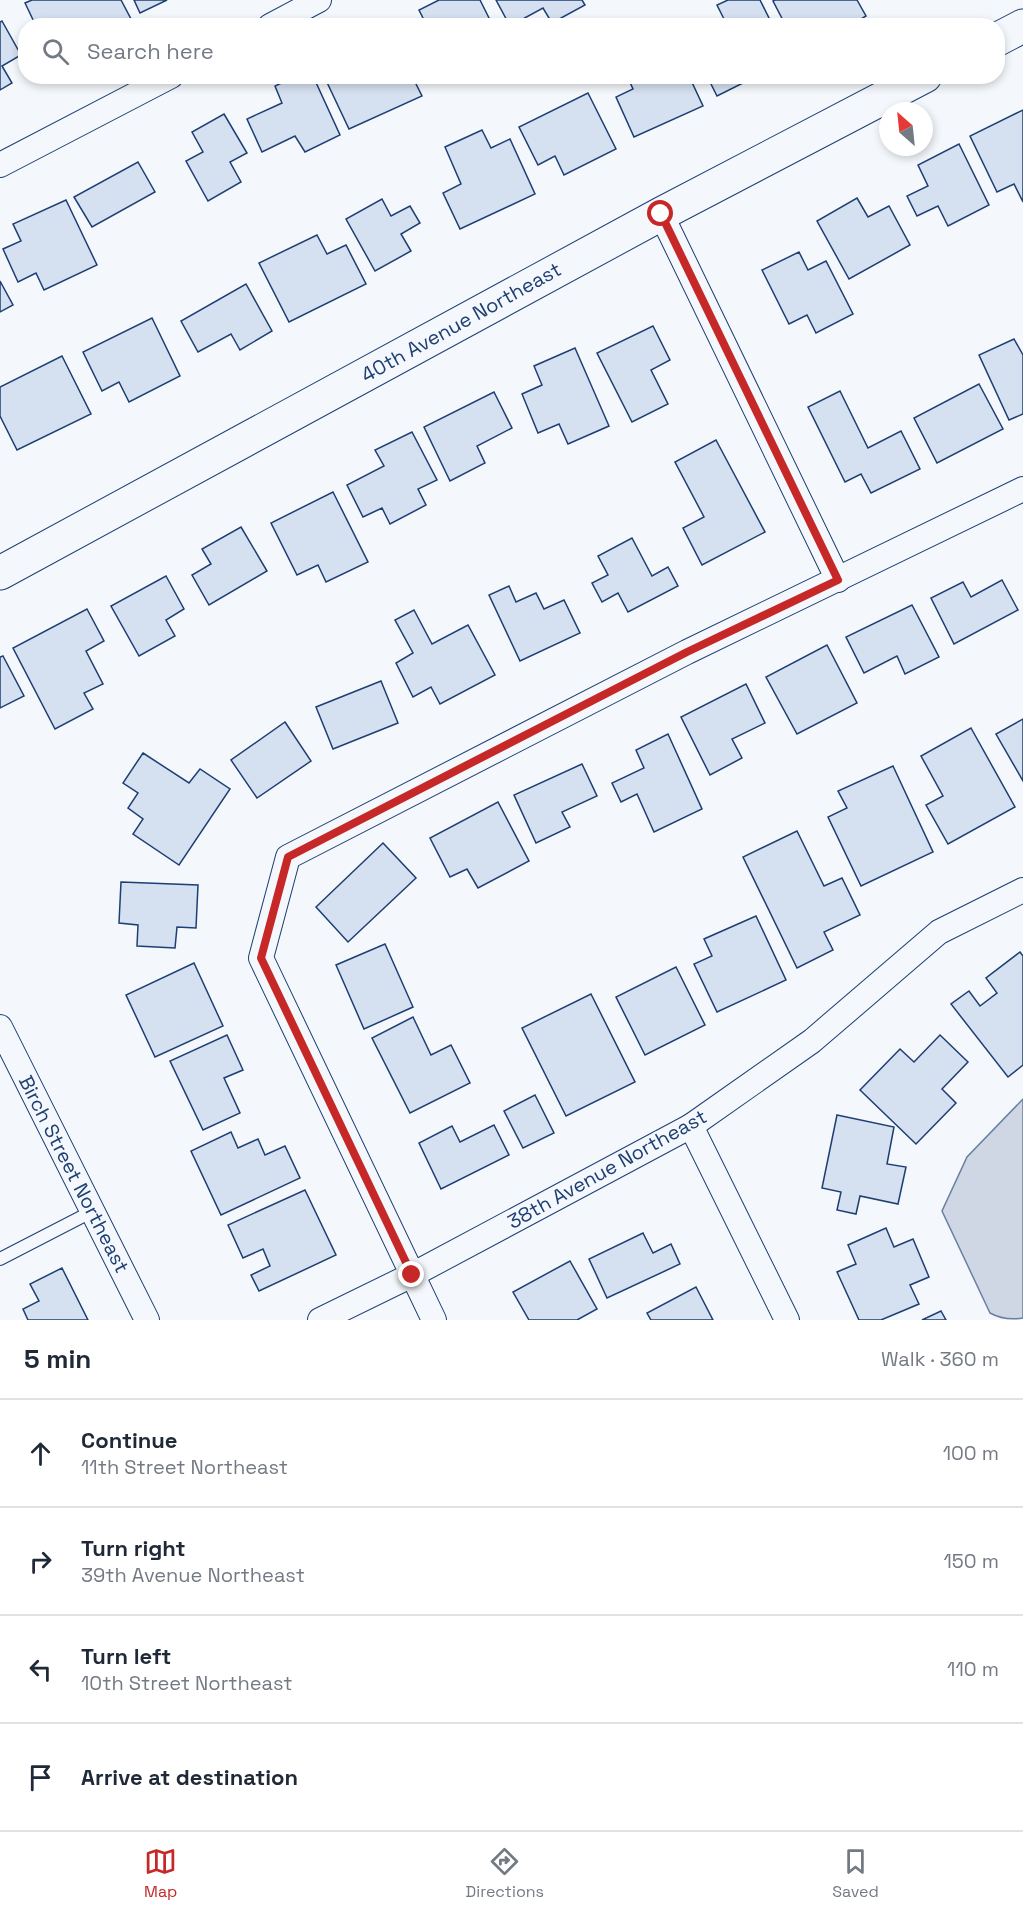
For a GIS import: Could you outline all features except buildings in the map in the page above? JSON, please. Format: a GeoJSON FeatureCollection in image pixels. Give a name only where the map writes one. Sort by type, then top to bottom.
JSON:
{"type":"FeatureCollection","features":[{"type":"Feature","properties":{"kind":"street"},"geometry":{"type":"LineString","coordinates":[[285,18],[319,0]]}},
{"type":"Feature","properties":{"kind":"street"},"geometry":{"type":"LineString","coordinates":[[1005,35],[1023,26]]}},
{"type":"Feature","properties":{"kind":"street"},"geometry":{"type":"LineString","coordinates":[[0,165],[156,84]]}},
{"type":"Feature","properties":{"kind":"street","name":"40th Avenue Northeast"},"geometry":{"type":"LineString","coordinates":[[0,573],[661,214],[910,84]]}},
{"type":"Feature","properties":{"kind":"street"},"geometry":{"type":"LineString","coordinates":[[661,214],[838,580]]}},
{"type":"Feature","properties":{"kind":"street"},"geometry":{"type":"LineString","coordinates":[[434,1320],[261,958],[288,857],[687,652],[1023,489]]}},
{"type":"Feature","properties":{"kind":"street","name":"38th Avenue Northeast"},"geometry":{"type":"LineString","coordinates":[[320,1320],[412,1275],[691,1126],[812,1041],[939,932],[1023,890]]}},
{"type":"Feature","properties":{"kind":"street","name":"Birch Street Northeast"},"geometry":{"type":"LineString","coordinates":[[1,1031],[147,1320]]}},
{"type":"Feature","properties":{"kind":"street"},"geometry":{"type":"LineString","coordinates":[[691,1126],[787,1320]]}},
{"type":"Feature","properties":{"kind":"lane"},"geometry":{"type":"LineString","coordinates":[[0,1259],[93,1211]]}},
{"type":"Feature","properties":{"kind":"shaded area"},"geometry":{"type":"Polygon","coordinates":[[[1023,1099],[1023,1318],[1010,1319],[990,1313],[942,1211],[967,1157],[1023,1099]]]}},
{"type":"Feature","properties":{"kind":"route"},"geometry":{"type":"LineString","coordinates":[[412,1275],[261,958],[288,857],[687,652],[838,580],[661,214]]}}]}
